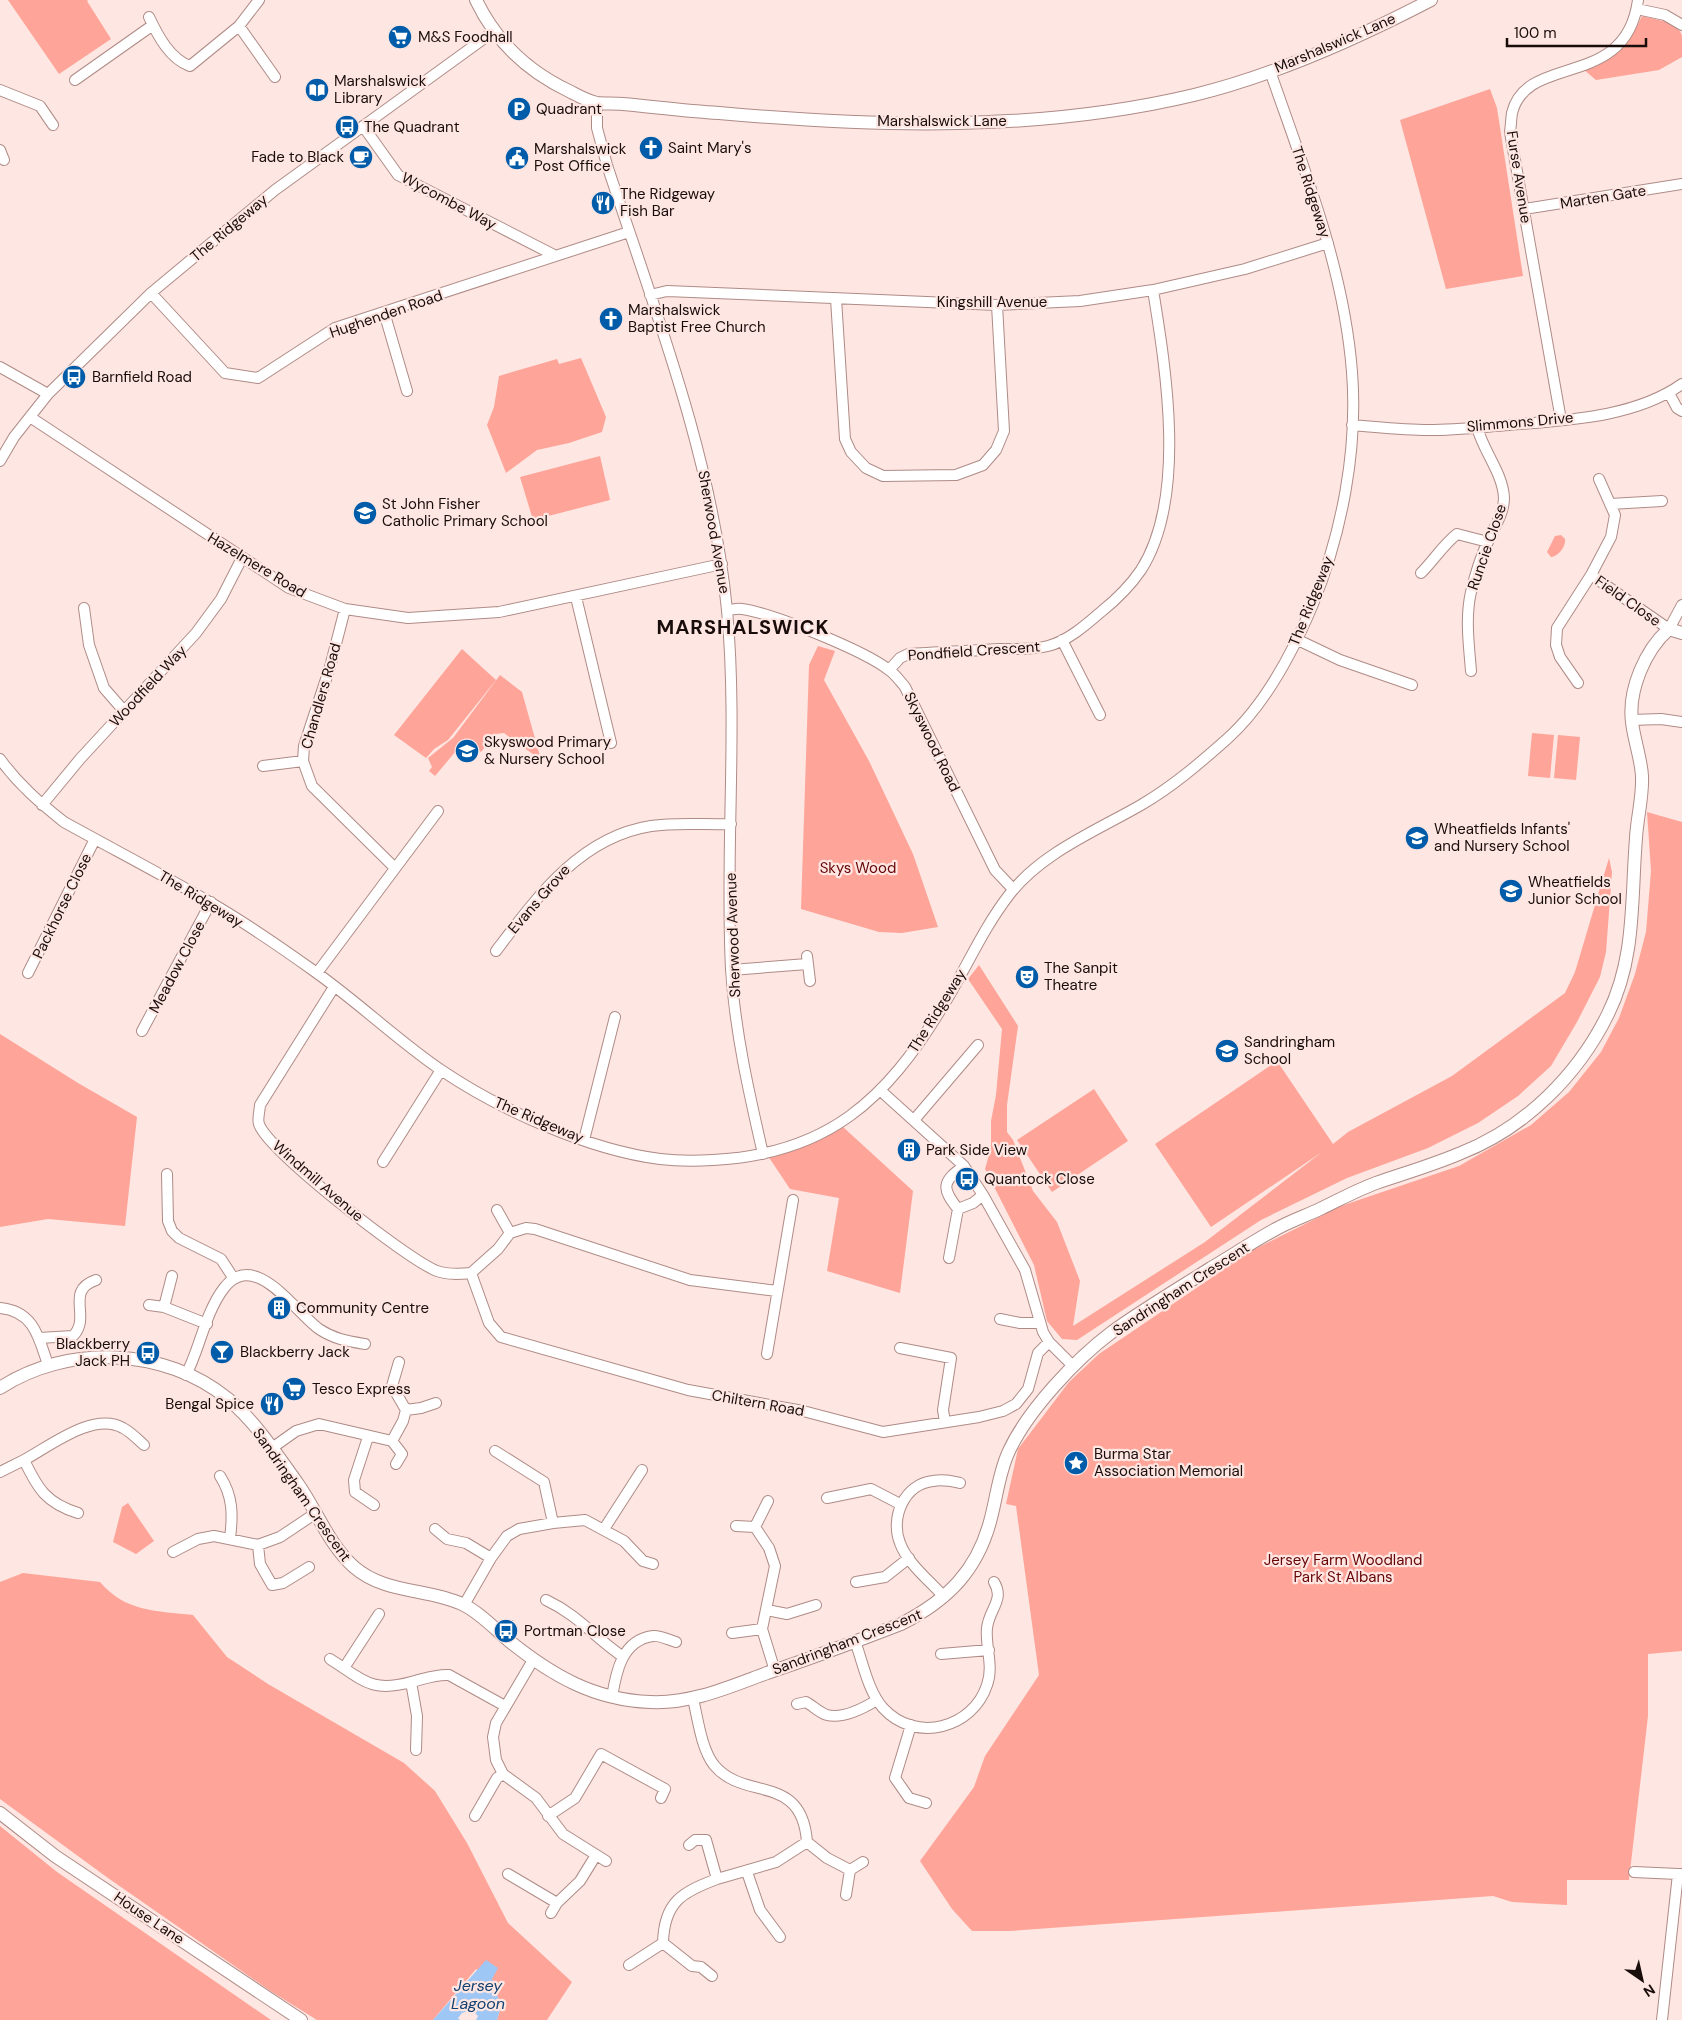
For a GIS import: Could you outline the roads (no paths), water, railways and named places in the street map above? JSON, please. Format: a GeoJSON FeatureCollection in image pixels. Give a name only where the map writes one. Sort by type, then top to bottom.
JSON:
{"type":"FeatureCollection","features":[{"type":"Feature","properties":{"kind":"street"},"geometry":{"type":"LineString","coordinates":[[75,80],[151,21],[175,58],[190,66],[239,26],[259,0]]}},
{"type":"Feature","properties":{"kind":"street","name":"Marshalswick Lane"},"geometry":{"type":"LineString","coordinates":[[476,0],[493,32],[524,65],[555,84],[597,103],[779,118],[960,124],[1017,121],[1116,110],[1194,95],[1270,71],[1344,41],[1431,0]]}},
{"type":"Feature","properties":{"kind":"street"},"geometry":{"type":"LineString","coordinates":[[1638,4],[1682,24]]}},
{"type":"Feature","properties":{"kind":"street","name":"Furse Avenue"},"geometry":{"type":"LineString","coordinates":[[1561,420],[1510,132],[1512,111],[1523,94],[1538,80],[1604,58],[1621,43],[1634,22],[1638,4]]}},
{"type":"Feature","properties":{"kind":"street"},"geometry":{"type":"LineString","coordinates":[[239,26],[275,78]]}},
{"type":"Feature","properties":{"kind":"street","name":"The Ridgeway"},"geometry":{"type":"LineString","coordinates":[[0,461],[48,394],[151,293],[250,209],[493,32]]}},
{"type":"Feature","properties":{"kind":"street","name":"The Ridgeway"},"geometry":{"type":"LineString","coordinates":[[0,759],[13,777],[42,805],[64,822],[211,902],[317,973],[441,1070],[483,1095],[545,1125],[584,1140],[660,1159],[707,1160],[743,1158],[763,1154],[798,1144],[836,1127],[881,1091],[918,1046],[947,1000],[984,930],[1028,873],[1052,856],[1154,797],[1185,775],[1233,734],[1268,690],[1298,640],[1318,592],[1336,534],[1346,480],[1352,425],[1352,372],[1341,301],[1328,243],[1270,71]]}},
{"type":"Feature","properties":{"kind":"street"},"geometry":{"type":"LineString","coordinates":[[0,90],[40,106],[53,125]]}},
{"type":"Feature","properties":{"kind":"street","name":"Sherwood Avenue"},"geometry":{"type":"LineString","coordinates":[[597,103],[596,116],[600,140],[698,448],[709,490],[722,564],[730,665],[731,970],[741,1051],[763,1154]]}},
{"type":"Feature","properties":{"kind":"street","name":"Wycombe Way"},"geometry":{"type":"LineString","coordinates":[[363,126],[398,176],[554,255]]}},
{"type":"Feature","properties":{"kind":"street"},"geometry":{"type":"LineString","coordinates":[[0,150],[4,160]]}},
{"type":"Feature","properties":{"kind":"street","name":"Marten Gate"},"geometry":{"type":"LineString","coordinates":[[1524,209],[1682,184]]}},
{"type":"Feature","properties":{"kind":"street","name":"Hughenden Road"},"geometry":{"type":"LineString","coordinates":[[151,293],[229,375],[258,378],[335,328],[629,232]]}},
{"type":"Feature","properties":{"kind":"street","name":"Kingshill Avenue"},"geometry":{"type":"LineString","coordinates":[[650,295],[666,291],[836,300],[997,305],[1080,301],[1153,290],[1246,269],[1328,243]]}},
{"type":"Feature","properties":{"kind":"street","name":"Pondfield Crescent"},"geometry":{"type":"LineString","coordinates":[[890,670],[900,658],[908,654],[1049,646],[1091,621],[1122,594],[1141,569],[1152,547],[1163,510],[1168,468],[1169,420],[1164,355],[1153,290]]}},
{"type":"Feature","properties":{"kind":"street"},"geometry":{"type":"LineString","coordinates":[[836,300],[845,439],[851,452],[866,468],[883,476],[956,475],[983,465],[996,450],[1004,431],[997,305]]}},
{"type":"Feature","properties":{"kind":"street"},"geometry":{"type":"LineString","coordinates":[[384,312],[407,391]]}},
{"type":"Feature","properties":{"kind":"street"},"geometry":{"type":"LineString","coordinates":[[0,367],[39,387],[48,394]]}},
{"type":"Feature","properties":{"kind":"street","name":"Slimmons Drive"},"geometry":{"type":"LineString","coordinates":[[1352,425],[1429,430],[1561,420],[1608,412],[1648,402],[1669,393],[1682,384]]}},
{"type":"Feature","properties":{"kind":"street"},"geometry":{"type":"LineString","coordinates":[[1669,393],[1677,408],[1682,412]]}},
{"type":"Feature","properties":{"kind":"street","name":"Hazelmere Road"},"geometry":{"type":"LineString","coordinates":[[30,417],[290,588],[345,609],[408,618],[436,618],[499,612],[576,597],[722,564]]}},
{"type":"Feature","properties":{"kind":"street","name":"Runcie Close"},"geometry":{"type":"LineString","coordinates":[[1471,671],[1468,627],[1471,592],[1488,542],[1500,519],[1504,499],[1500,480],[1480,440],[1477,427]]}},
{"type":"Feature","properties":{"kind":"street"},"geometry":{"type":"LineString","coordinates":[[1591,575],[1612,537],[1615,515],[1599,479]]}},
{"type":"Feature","properties":{"kind":"street"},"geometry":{"type":"LineString","coordinates":[[1610,504],[1662,501]]}},
{"type":"Feature","properties":{"kind":"street"},"geometry":{"type":"LineString","coordinates":[[1421,573],[1432,563],[1443,546],[1457,534],[1488,542]]}},
{"type":"Feature","properties":{"kind":"street","name":"Woodfield Way"},"geometry":{"type":"LineString","coordinates":[[42,805],[80,759],[196,633],[222,599],[242,558]]}},
{"type":"Feature","properties":{"kind":"street","name":"Field Close"},"geometry":{"type":"LineString","coordinates":[[1578,683],[1560,657],[1556,645],[1557,628],[1591,575],[1669,629]]}},
{"type":"Feature","properties":{"kind":"street"},"geometry":{"type":"LineString","coordinates":[[576,597],[611,743]]}},
{"type":"Feature","properties":{"kind":"street"},"geometry":{"type":"LineString","coordinates":[[1682,605],[1669,629],[1682,633]]}},
{"type":"Feature","properties":{"kind":"street"},"geometry":{"type":"LineString","coordinates":[[84,608],[89,645],[104,688],[124,711]]}},
{"type":"Feature","properties":{"kind":"street","name":"Chandlers Road"},"geometry":{"type":"LineString","coordinates":[[345,609],[330,667],[304,746],[304,761],[312,786],[394,867]]}},
{"type":"Feature","properties":{"kind":"street","name":"Skyswood Road"},"geometry":{"type":"LineString","coordinates":[[727,610],[740,609],[759,613],[817,634],[890,670],[905,687],[995,870],[1014,889]]}},
{"type":"Feature","properties":{"kind":"street","name":"Sandringham Crescent"},"geometry":{"type":"LineString","coordinates":[[0,1388],[25,1374],[48,1365],[86,1358],[120,1358],[159,1364],[186,1375],[227,1398],[242,1411],[272,1448],[342,1555],[356,1569],[381,1584],[410,1591],[434,1594],[464,1605],[533,1660],[566,1681],[612,1697],[652,1702],[693,1699],[901,1624],[928,1610],[963,1578],[978,1554],[990,1521],[1004,1462],[1015,1440],[1035,1411],[1073,1366],[1094,1346],[1142,1311],[1277,1228],[1374,1184],[1462,1153],[1501,1132],[1535,1108],[1572,1071],[1590,1046],[1610,1011],[1623,975],[1630,939],[1636,835],[1642,777],[1631,720],[1634,693],[1655,641],[1669,629]]}},
{"type":"Feature","properties":{"kind":"street"},"geometry":{"type":"LineString","coordinates":[[1062,640],[1100,715]]}},
{"type":"Feature","properties":{"kind":"street"},"geometry":{"type":"LineString","coordinates":[[1298,640],[1340,660],[1412,685]]}},
{"type":"Feature","properties":{"kind":"street"},"geometry":{"type":"LineString","coordinates":[[1631,720],[1682,722]]}},
{"type":"Feature","properties":{"kind":"street"},"geometry":{"type":"LineString","coordinates":[[263,766],[304,761]]}},
{"type":"Feature","properties":{"kind":"street"},"geometry":{"type":"LineString","coordinates":[[317,973],[394,867],[438,811]]}},
{"type":"Feature","properties":{"kind":"street","name":"Evans Grove"},"geometry":{"type":"LineString","coordinates":[[496,951],[557,877],[592,848],[616,835],[652,826],[731,824]]}},
{"type":"Feature","properties":{"kind":"street","name":"Packhorse Close"},"geometry":{"type":"LineString","coordinates":[[28,973],[95,839]]}},
{"type":"Feature","properties":{"kind":"street","name":"Meadow Close"},"geometry":{"type":"LineString","coordinates":[[142,1031],[211,902]]}},
{"type":"Feature","properties":{"kind":"street"},"geometry":{"type":"LineString","coordinates":[[731,970],[807,960],[810,981]]}},
{"type":"Feature","properties":{"kind":"street","name":"Windmill Avenue"},"geometry":{"type":"LineString","coordinates":[[334,987],[260,1105],[259,1124],[274,1143],[336,1201],[394,1244],[438,1272],[471,1273]]}},
{"type":"Feature","properties":{"kind":"street"},"geometry":{"type":"LineString","coordinates":[[584,1140],[608,1029],[615,1017]]}},
{"type":"Feature","properties":{"kind":"street"},"geometry":{"type":"LineString","coordinates":[[914,1120],[978,1045]]}},
{"type":"Feature","properties":{"kind":"street"},"geometry":{"type":"LineString","coordinates":[[383,1162],[441,1070]]}},
{"type":"Feature","properties":{"kind":"street"},"geometry":{"type":"LineString","coordinates":[[881,1091],[964,1166],[983,1195],[1025,1270],[1039,1323],[1049,1342],[1073,1366]]}},
{"type":"Feature","properties":{"kind":"street"},"geometry":{"type":"LineString","coordinates":[[949,1258],[958,1209],[946,1194],[945,1188],[949,1179],[964,1166]]}},
{"type":"Feature","properties":{"kind":"street"},"geometry":{"type":"LineString","coordinates":[[167,1174],[168,1220],[172,1231],[178,1238],[221,1259],[234,1279]]}},
{"type":"Feature","properties":{"kind":"street"},"geometry":{"type":"LineString","coordinates":[[958,1209],[983,1195]]}},
{"type":"Feature","properties":{"kind":"street"},"geometry":{"type":"LineString","coordinates":[[768,1354],[793,1200]]}},
{"type":"Feature","properties":{"kind":"street"},"geometry":{"type":"LineString","coordinates":[[497,1210],[510,1233]]}},
{"type":"Feature","properties":{"kind":"street"},"geometry":{"type":"LineString","coordinates":[[471,1273],[491,1256],[510,1233],[526,1228],[535,1229],[690,1280],[777,1291]]}},
{"type":"Feature","properties":{"kind":"street","name":"Chiltern Road"},"geometry":{"type":"LineString","coordinates":[[471,1273],[489,1323],[501,1338],[688,1390],[803,1411],[883,1432],[995,1413],[1016,1404],[1028,1389],[1038,1353],[1049,1342]]}},
{"type":"Feature","properties":{"kind":"street"},"geometry":{"type":"LineString","coordinates":[[164,1307],[172,1276]]}},
{"type":"Feature","properties":{"kind":"street"},"geometry":{"type":"LineString","coordinates":[[186,1375],[220,1295],[234,1279],[252,1277],[263,1279],[273,1285],[317,1328],[339,1340],[365,1344]]}},
{"type":"Feature","properties":{"kind":"street"},"geometry":{"type":"LineString","coordinates":[[39,1338],[73,1336],[78,1331],[80,1323],[80,1292],[86,1283],[96,1280]]}},
{"type":"Feature","properties":{"kind":"street"},"geometry":{"type":"LineString","coordinates":[[149,1305],[164,1307],[207,1324]]}},
{"type":"Feature","properties":{"kind":"street"},"geometry":{"type":"LineString","coordinates":[[0,1308],[23,1315],[39,1338],[48,1365]]}},
{"type":"Feature","properties":{"kind":"street"},"geometry":{"type":"LineString","coordinates":[[1000,1319],[1020,1323],[1039,1323]]}},
{"type":"Feature","properties":{"kind":"street"},"geometry":{"type":"LineString","coordinates":[[900,1348],[951,1358],[943,1410],[945,1422]]}},
{"type":"Feature","properties":{"kind":"street"},"geometry":{"type":"LineString","coordinates":[[392,1441],[403,1421],[406,1410],[392,1386],[399,1362]]}},
{"type":"Feature","properties":{"kind":"street"},"geometry":{"type":"LineString","coordinates":[[406,1410],[436,1403]]}},
{"type":"Feature","properties":{"kind":"street"},"geometry":{"type":"LineString","coordinates":[[0,1472],[94,1423],[113,1424],[124,1428],[144,1445]]}},
{"type":"Feature","properties":{"kind":"street"},"geometry":{"type":"LineString","coordinates":[[272,1448],[296,1431],[319,1424],[337,1427],[368,1437],[392,1441],[402,1454],[396,1464]]}},
{"type":"Feature","properties":{"kind":"street"},"geometry":{"type":"LineString","coordinates":[[368,1437],[354,1480],[355,1492],[374,1505]]}},
{"type":"Feature","properties":{"kind":"street"},"geometry":{"type":"LineString","coordinates":[[494,1451],[544,1482],[553,1522]]}},
{"type":"Feature","properties":{"kind":"street"},"geometry":{"type":"LineString","coordinates":[[24,1460],[42,1494],[78,1513]]}},
{"type":"Feature","properties":{"kind":"street"},"geometry":{"type":"LineString","coordinates":[[604,1529],[642,1470]]}},
{"type":"Feature","properties":{"kind":"street"},"geometry":{"type":"LineString","coordinates":[[220,1476],[228,1489],[232,1508],[230,1538]]}},
{"type":"Feature","properties":{"kind":"street"},"geometry":{"type":"LineString","coordinates":[[944,1597],[909,1558],[900,1545],[896,1527],[900,1504],[914,1488],[931,1481],[945,1480],[960,1483]]}},
{"type":"Feature","properties":{"kind":"street"},"geometry":{"type":"LineString","coordinates":[[827,1498],[871,1489],[900,1504]]}},
{"type":"Feature","properties":{"kind":"street"},"geometry":{"type":"LineString","coordinates":[[755,1526],[768,1501]]}},
{"type":"Feature","properties":{"kind":"street"},"geometry":{"type":"LineString","coordinates":[[173,1552],[198,1538],[214,1536],[258,1545],[280,1537],[316,1514]]}},
{"type":"Feature","properties":{"kind":"street"},"geometry":{"type":"LineString","coordinates":[[464,1605],[491,1558],[507,1536],[519,1529],[553,1522],[585,1520],[624,1541],[643,1561],[653,1564]]}},
{"type":"Feature","properties":{"kind":"street"},"geometry":{"type":"LineString","coordinates":[[736,1526],[755,1526]]}},
{"type":"Feature","properties":{"kind":"street"},"geometry":{"type":"LineString","coordinates":[[755,1526],[769,1548],[776,1566],[762,1629],[775,1670]]}},
{"type":"Feature","properties":{"kind":"street"},"geometry":{"type":"LineString","coordinates":[[434,1529],[447,1539],[466,1543],[491,1558]]}},
{"type":"Feature","properties":{"kind":"street"},"geometry":{"type":"LineString","coordinates":[[258,1545],[260,1564],[272,1585],[283,1583],[309,1567]]}},
{"type":"Feature","properties":{"kind":"street"},"geometry":{"type":"LineString","coordinates":[[856,1582],[885,1577],[909,1558]]}},
{"type":"Feature","properties":{"kind":"street"},"geometry":{"type":"LineString","coordinates":[[855,1641],[877,1700],[889,1714],[911,1725],[930,1729],[956,1722],[968,1715],[977,1705],[988,1682],[989,1650],[986,1628],[998,1601],[998,1588],[994,1582]]}},
{"type":"Feature","properties":{"kind":"street"},"geometry":{"type":"LineString","coordinates":[[546,1600],[568,1611],[597,1638],[622,1656]]}},
{"type":"Feature","properties":{"kind":"street"},"geometry":{"type":"LineString","coordinates":[[767,1610],[787,1614],[816,1605]]}},
{"type":"Feature","properties":{"kind":"street"},"geometry":{"type":"LineString","coordinates":[[344,1668],[379,1614]]}},
{"type":"Feature","properties":{"kind":"street"},"geometry":{"type":"LineString","coordinates":[[732,1633],[762,1629]]}},
{"type":"Feature","properties":{"kind":"street"},"geometry":{"type":"LineString","coordinates":[[612,1697],[622,1656],[640,1640],[654,1636],[676,1642]]}},
{"type":"Feature","properties":{"kind":"street"},"geometry":{"type":"LineString","coordinates":[[942,1654],[989,1650]]}},
{"type":"Feature","properties":{"kind":"street"},"geometry":{"type":"LineString","coordinates":[[330,1659],[368,1684],[379,1687],[392,1687],[440,1674],[449,1675],[506,1706]]}},
{"type":"Feature","properties":{"kind":"street"},"geometry":{"type":"LineString","coordinates":[[533,1660],[496,1723],[493,1738],[496,1760],[503,1774],[536,1798],[563,1834],[606,1861]]}},
{"type":"Feature","properties":{"kind":"street"},"geometry":{"type":"LineString","coordinates":[[411,1682],[417,1716],[416,1750]]}},
{"type":"Feature","properties":{"kind":"street"},"geometry":{"type":"LineString","coordinates":[[693,1699],[706,1748],[714,1765],[727,1777],[777,1792],[789,1800],[802,1820],[807,1842],[827,1858],[850,1870]]}},
{"type":"Feature","properties":{"kind":"street"},"geometry":{"type":"LineString","coordinates":[[797,1704],[806,1702],[827,1715],[840,1716],[866,1707],[877,1700]]}},
{"type":"Feature","properties":{"kind":"street"},"geometry":{"type":"LineString","coordinates":[[911,1725],[895,1778],[897,1784],[909,1798],[926,1803]]}},
{"type":"Feature","properties":{"kind":"street"},"geometry":{"type":"LineString","coordinates":[[548,1816],[575,1798],[601,1754],[665,1789],[661,1798]]}},
{"type":"Feature","properties":{"kind":"street"},"geometry":{"type":"LineString","coordinates":[[475,1816],[497,1778],[503,1774]]}},
{"type":"Feature","properties":{"kind":"street","name":"House Lane"},"geometry":{"type":"LineString","coordinates":[[0,1813],[55,1856],[301,2020]]}},
{"type":"Feature","properties":{"kind":"street"},"geometry":{"type":"LineString","coordinates":[[689,1845],[695,1840],[706,1840],[708,1842],[717,1879]]}},
{"type":"Feature","properties":{"kind":"street"},"geometry":{"type":"LineString","coordinates":[[663,1943],[665,1921],[676,1900],[690,1890],[717,1879],[747,1872],[776,1862],[807,1842]]}},
{"type":"Feature","properties":{"kind":"street"},"geometry":{"type":"LineString","coordinates":[[551,1913],[557,1903],[580,1882],[596,1855]]}},
{"type":"Feature","properties":{"kind":"street"},"geometry":{"type":"LineString","coordinates":[[846,1895],[850,1870],[863,1862]]}},
{"type":"Feature","properties":{"kind":"street"},"geometry":{"type":"LineString","coordinates":[[747,1872],[760,1910],[780,1937]]}},
{"type":"Feature","properties":{"kind":"street"},"geometry":{"type":"LineString","coordinates":[[1634,1872],[1680,1874],[1662,2020]]}},
{"type":"Feature","properties":{"kind":"street"},"geometry":{"type":"LineString","coordinates":[[508,1874],[557,1903]]}},
{"type":"Feature","properties":{"kind":"street"},"geometry":{"type":"LineString","coordinates":[[628,1966],[663,1943]]}},
{"type":"Feature","properties":{"kind":"street"},"geometry":{"type":"LineString","coordinates":[[663,1943],[692,1966],[701,1968],[712,1976]]}},
{"type":"Feature","properties":{"kind":"water","name":"Jersey Lagoon"},"geometry":{"type":"Polygon","coordinates":[[[486,1960],[498,1968],[492,1979],[501,2007],[497,2020],[476,2020],[478,2016],[472,2010],[462,2013],[458,2018],[460,2020],[433,2020],[486,1960]]]}},
{"type":"Feature","properties":{"kind":"place","name":"M&S Foodhall"},"geometry":{"type":"Point","coordinates":[400,37]}},
{"type":"Feature","properties":{"kind":"place","name":"Marshalswick Library"},"geometry":{"type":"Point","coordinates":[317,90]}},
{"type":"Feature","properties":{"kind":"place","name":"Quadrant"},"geometry":{"type":"Point","coordinates":[519,109]}},
{"type":"Feature","properties":{"kind":"place","name":"The Quadrant"},"geometry":{"type":"Point","coordinates":[347,127]}},
{"type":"Feature","properties":{"kind":"place","name":"Saint Mary's"},"geometry":{"type":"Point","coordinates":[651,148]}},
{"type":"Feature","properties":{"kind":"place","name":"Fade to Black"},"geometry":{"type":"Point","coordinates":[361,157]}},
{"type":"Feature","properties":{"kind":"place","name":"Marshalswick Post Office"},"geometry":{"type":"Point","coordinates":[517,158]}},
{"type":"Feature","properties":{"kind":"place","name":"The Ridgeway Fish Bar"},"geometry":{"type":"Point","coordinates":[603,203]}},
{"type":"Feature","properties":{"kind":"place","name":"Marshalswick Baptist Free Church"},"geometry":{"type":"Point","coordinates":[611,319]}},
{"type":"Feature","properties":{"kind":"place","name":"Barnfield Road"},"geometry":{"type":"Point","coordinates":[74,377]}},
{"type":"Feature","properties":{"kind":"place","name":"St John Fisher Catholic Primary School"},"geometry":{"type":"Point","coordinates":[365,513]}},
{"type":"Feature","properties":{"kind":"place","name":"Skyswood Primary & Nursery School"},"geometry":{"type":"Point","coordinates":[467,751]}},
{"type":"Feature","properties":{"kind":"place","name":"Wheatfields Infants' and Nursery School"},"geometry":{"type":"Point","coordinates":[1417,838]}},
{"type":"Feature","properties":{"kind":"place","name":"Wheatfields Junior School"},"geometry":{"type":"Point","coordinates":[1511,891]}},
{"type":"Feature","properties":{"kind":"place","name":"The Sanpit Theatre"},"geometry":{"type":"Point","coordinates":[1027,977]}},
{"type":"Feature","properties":{"kind":"place","name":"Sandringham School"},"geometry":{"type":"Point","coordinates":[1227,1051]}},
{"type":"Feature","properties":{"kind":"place","name":"Park Side View"},"geometry":{"type":"Point","coordinates":[909,1150]}},
{"type":"Feature","properties":{"kind":"place","name":"Quantock Close"},"geometry":{"type":"Point","coordinates":[967,1179]}},
{"type":"Feature","properties":{"kind":"place","name":"Community Centre"},"geometry":{"type":"Point","coordinates":[279,1308]}},
{"type":"Feature","properties":{"kind":"place","name":"Blackberry Jack"},"geometry":{"type":"Point","coordinates":[222,1352]}},
{"type":"Feature","properties":{"kind":"place","name":"Blackberry Jack PH"},"geometry":{"type":"Point","coordinates":[148,1353]}},
{"type":"Feature","properties":{"kind":"place","name":"Tesco Express"},"geometry":{"type":"Point","coordinates":[294,1389]}},
{"type":"Feature","properties":{"kind":"place","name":"Bengal Spice"},"geometry":{"type":"Point","coordinates":[272,1404]}},
{"type":"Feature","properties":{"kind":"place","name":"Burma Star Association Memorial"},"geometry":{"type":"Point","coordinates":[1076,1463]}},
{"type":"Feature","properties":{"kind":"place","name":"Portman Close"},"geometry":{"type":"Point","coordinates":[506,1631]}},
{"type":"Feature","properties":{"kind":"district","name":"MARSHALSWICK"},"geometry":{"type":"Point","coordinates":[743,627]}},
{"type":"Feature","properties":{"kind":"park label","name":"Skys Wood"},"geometry":{"type":"Point","coordinates":[858,868]}},
{"type":"Feature","properties":{"kind":"park label","name":"Jersey Farm Woodland Park St Albans"},"geometry":{"type":"Point","coordinates":[1343,1568]}}]}
